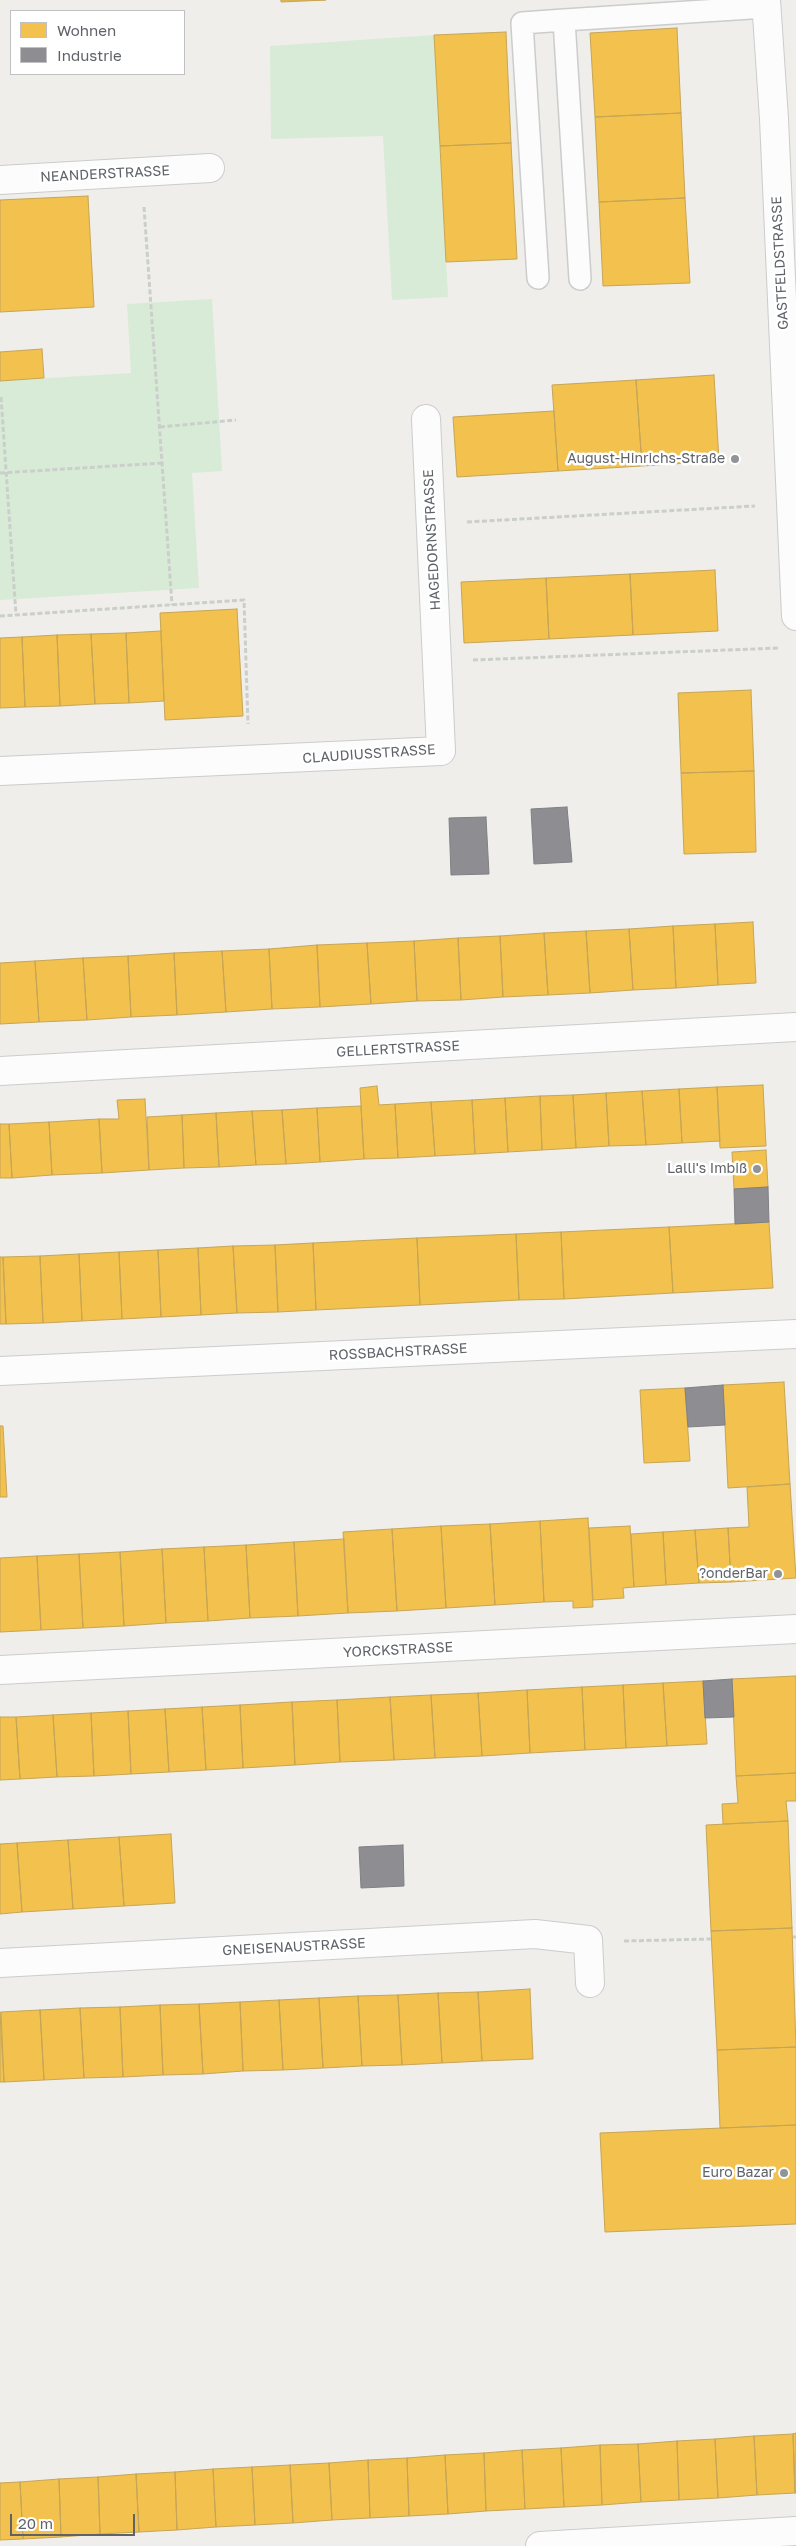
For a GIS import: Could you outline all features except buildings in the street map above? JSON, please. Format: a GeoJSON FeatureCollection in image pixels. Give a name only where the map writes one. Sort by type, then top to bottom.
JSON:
{"type":"FeatureCollection","features":[{"type":"Feature","properties":{"kind":"street","name":"GASTFELDSTRASSE"},"geometry":{"type":"LineString","coordinates":[[766,4],[774,128],[796,616]]}},
{"type":"Feature","properties":{"kind":"street","name":"NEANDERSTRASSE"},"geometry":{"type":"LineString","coordinates":[[0,180],[210,168]]}},
{"type":"Feature","properties":{"kind":"street","name":"HAGEDORNSTRASSE"},"geometry":{"type":"LineString","coordinates":[[426,419],[437,662]]}},
{"type":"Feature","properties":{"kind":"street","name":"CLAUDIUSSTRASSE"},"geometry":{"type":"LineString","coordinates":[[0,771],[441,751],[437,662]]}},
{"type":"Feature","properties":{"kind":"street","name":"GELLERTSTRASSE"},"geometry":{"type":"LineString","coordinates":[[0,1070],[796,1026]]}},
{"type":"Feature","properties":{"kind":"street","name":"ROSSBACHSTRASSE"},"geometry":{"type":"LineString","coordinates":[[0,1371],[796,1334]]}},
{"type":"Feature","properties":{"kind":"street","name":"YORCKSTRASSE"},"geometry":{"type":"LineString","coordinates":[[0,1670],[796,1629]]}},
{"type":"Feature","properties":{"kind":"street","name":"GNEISENAUSTRASSE"},"geometry":{"type":"LineString","coordinates":[[0,1964],[535,1934],[588,1940]]}},
{"type":"Feature","properties":{"kind":"street"},"geometry":{"type":"LineString","coordinates":[[588,1940],[590,1983]]}},
{"type":"Feature","properties":{"kind":"street"},"geometry":{"type":"LineString","coordinates":[[540,2546],[796,2531]]}},
{"type":"Feature","properties":{"kind":"lane"},"geometry":{"type":"LineString","coordinates":[[538,278],[522,22],[766,4]]}},
{"type":"Feature","properties":{"kind":"lane"},"geometry":{"type":"LineString","coordinates":[[564,20],[580,279]]}},
{"type":"Feature","properties":{"kind":"path"},"geometry":{"type":"LineString","coordinates":[[142,172],[172,605]]}},
{"type":"Feature","properties":{"kind":"path"},"geometry":{"type":"LineString","coordinates":[[1,398],[16,615]]}},
{"type":"Feature","properties":{"kind":"path"},"geometry":{"type":"LineString","coordinates":[[160,427],[236,420]]}},
{"type":"Feature","properties":{"kind":"path"},"geometry":{"type":"LineString","coordinates":[[0,473],[162,463]]}},
{"type":"Feature","properties":{"kind":"path"},"geometry":{"type":"LineString","coordinates":[[431,524],[790,504]]}},
{"type":"Feature","properties":{"kind":"path"},"geometry":{"type":"LineString","coordinates":[[0,616],[244,600],[249,734]]}},
{"type":"Feature","properties":{"kind":"path"},"geometry":{"type":"LineString","coordinates":[[437,662],[787,648]]}},
{"type":"Feature","properties":{"kind":"path"},"geometry":{"type":"LineString","coordinates":[[588,1940],[711,1939]]}},
{"type":"Feature","properties":{"kind":"green space"},"geometry":{"type":"Polygon","coordinates":[[[434,35],[448,297],[392,300],[383,136],[271,139],[270,46],[434,35]]]}},
{"type":"Feature","properties":{"kind":"green space"},"geometry":{"type":"Polygon","coordinates":[[[212,299],[222,471],[192,473],[199,588],[0,600],[0,381],[131,373],[127,304],[212,299]]]}},
{"type":"Feature","properties":{"kind":"place","name":"August-Hinrichs-Straße"},"geometry":{"type":"Point","coordinates":[735,459]}},
{"type":"Feature","properties":{"kind":"place","name":"Lalli's Imbiß"},"geometry":{"type":"Point","coordinates":[757,1169]}},
{"type":"Feature","properties":{"kind":"place","name":"?onderBar"},"geometry":{"type":"Point","coordinates":[778,1574]}},
{"type":"Feature","properties":{"kind":"place","name":"Euro Bazar"},"geometry":{"type":"Point","coordinates":[784,2173]}}]}
